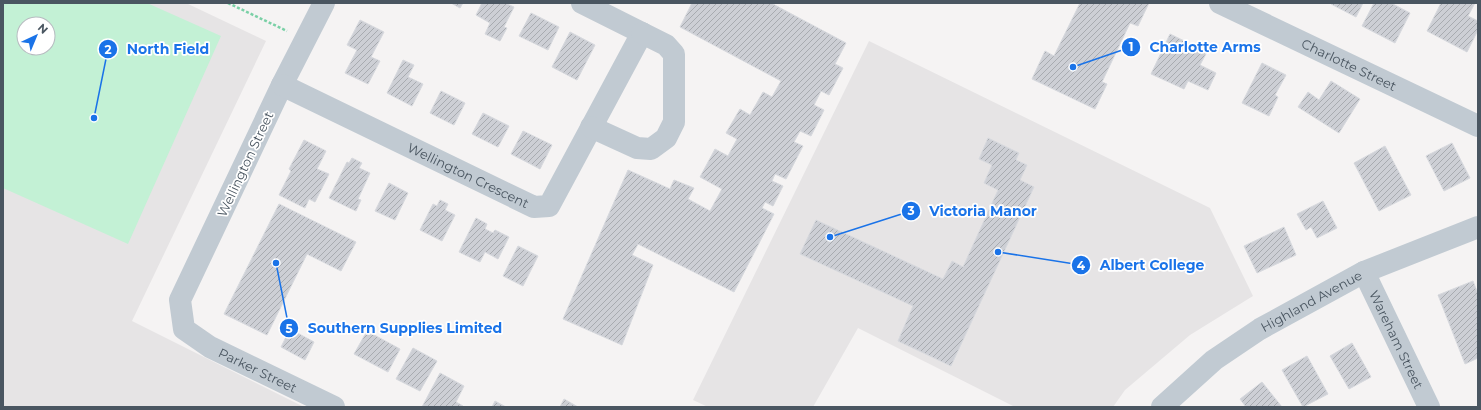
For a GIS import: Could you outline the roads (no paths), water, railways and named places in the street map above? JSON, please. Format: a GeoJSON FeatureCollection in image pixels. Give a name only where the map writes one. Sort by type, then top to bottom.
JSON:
{"type":"FeatureCollection","features":[{"type":"Feature","properties":{"kind":"street","name":"Wellington Street"},"geometry":{"type":"LineString","coordinates":[[184,329],[180,300],[282,86],[324,3]]}},
{"type":"Feature","properties":{"kind":"street"},"geometry":{"type":"LineString","coordinates":[[582,3],[666,45],[674,54],[674,122],[666,138],[651,149],[637,148],[591,127]]}},
{"type":"Feature","properties":{"kind":"street","name":"Charlotte Street"},"geometry":{"type":"LineString","coordinates":[[1220,3],[1478,126]]}},
{"type":"Feature","properties":{"kind":"street","name":"Wellington Crescent"},"geometry":{"type":"LineString","coordinates":[[282,86],[534,207],[549,206],[642,33]]}},
{"type":"Feature","properties":{"kind":"street","name":"Highland Avenue"},"geometry":{"type":"LineString","coordinates":[[1162,407],[1214,360],[1260,330],[1364,272],[1478,227]]}},
{"type":"Feature","properties":{"kind":"street","name":"Wareham Street"},"geometry":{"type":"LineString","coordinates":[[1364,272],[1429,407]]}},
{"type":"Feature","properties":{"kind":"street","name":"Parker Street"},"geometry":{"type":"LineString","coordinates":[[184,329],[210,346],[334,407]]}},
{"type":"Feature","properties":{"kind":"place","name":"Charlotte Arms"},"geometry":{"type":"Point","coordinates":[1073,67]}},
{"type":"Feature","properties":{"kind":"place","name":"North Field"},"geometry":{"type":"Point","coordinates":[94,118]}},
{"type":"Feature","properties":{"kind":"place","name":"Victoria Manor"},"geometry":{"type":"Point","coordinates":[830,237]}},
{"type":"Feature","properties":{"kind":"place","name":"Albert College"},"geometry":{"type":"Point","coordinates":[998,252]}},
{"type":"Feature","properties":{"kind":"place","name":"Southern Supplies Limited"},"geometry":{"type":"Point","coordinates":[276,263]}}]}
